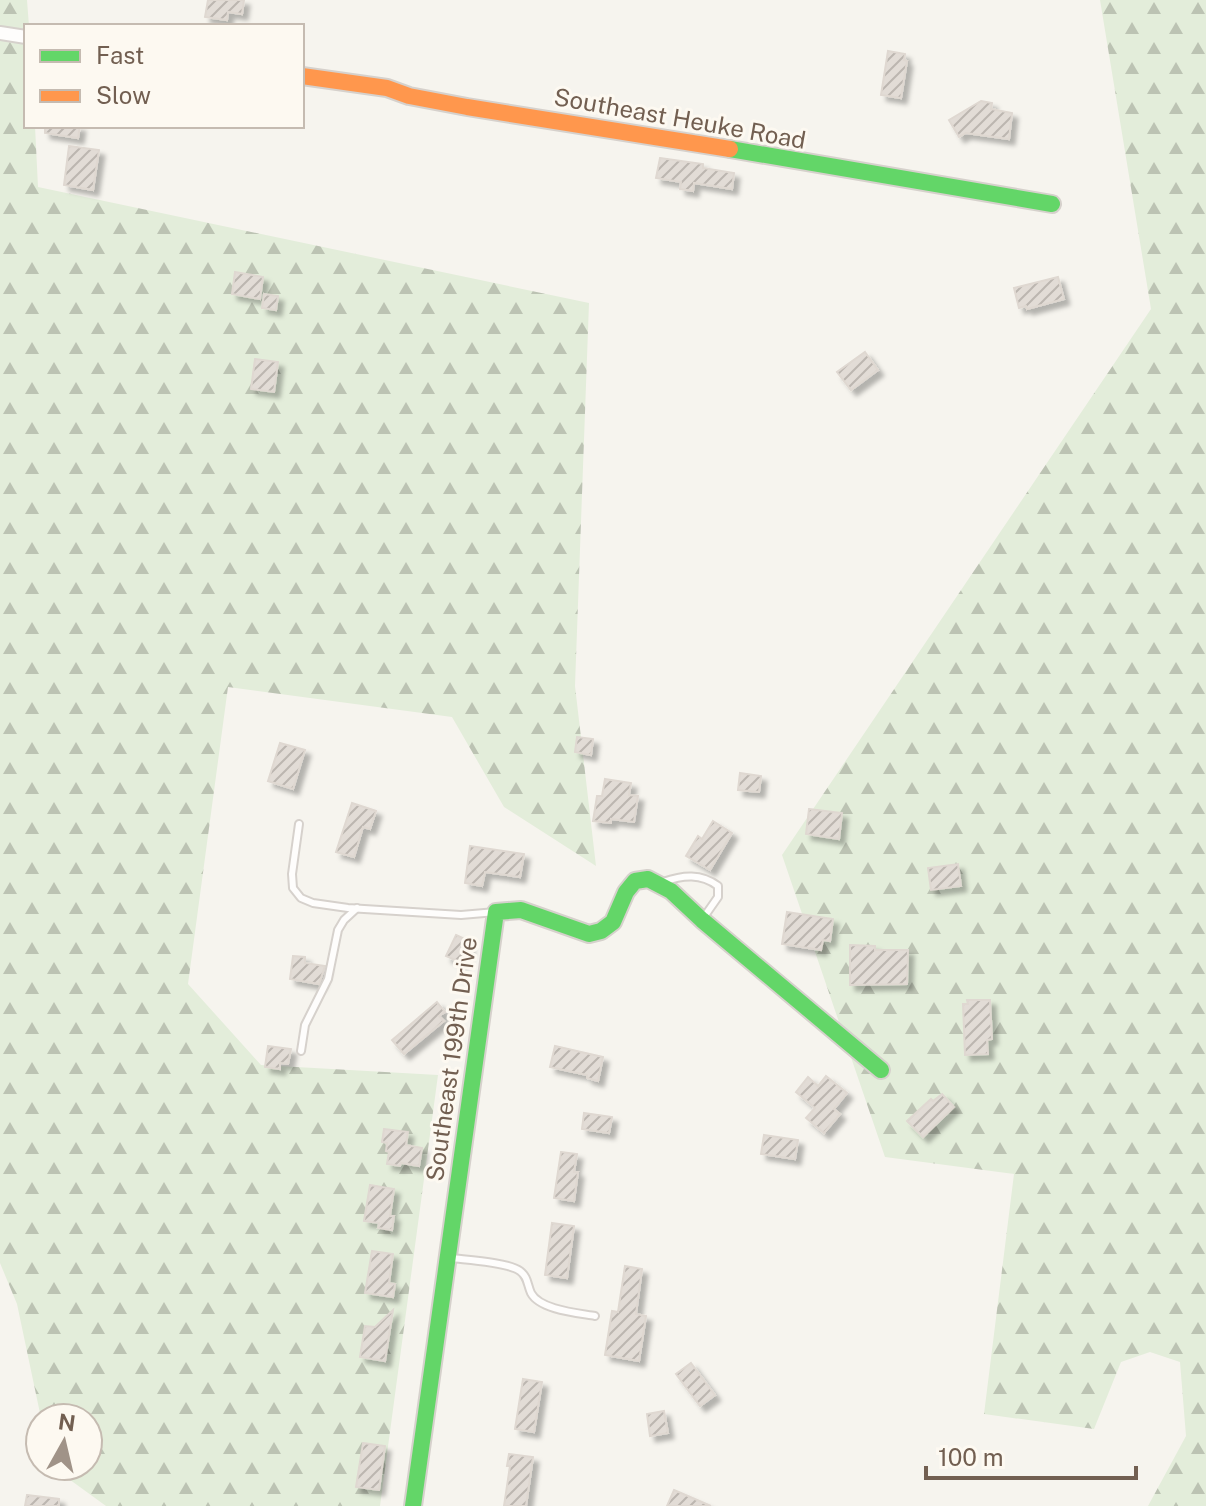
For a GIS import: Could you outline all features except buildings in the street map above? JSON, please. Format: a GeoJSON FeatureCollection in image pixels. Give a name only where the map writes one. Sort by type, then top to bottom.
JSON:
{"type":"FeatureCollection","features":[{"type":"Feature","properties":{"kind":"street"},"geometry":{"type":"LineString","coordinates":[[0,33],[24,37]]}},
{"type":"Feature","properties":{"kind":"street","name":"Southeast Heuke Road"},"geometry":{"type":"LineString","coordinates":[[304,76],[387,88],[409,96],[467,107],[1052,204]]}},
{"type":"Feature","properties":{"kind":"street","name":"Southeast 199th Drive"},"geometry":{"type":"LineString","coordinates":[[413,1506],[496,912],[521,910],[589,934],[601,931],[613,922],[626,892],[635,881],[648,879],[660,884]]}},
{"type":"Feature","properties":{"kind":"street"},"geometry":{"type":"LineString","coordinates":[[660,884],[881,1070]]}},
{"type":"Feature","properties":{"kind":"lane"},"geometry":{"type":"LineString","coordinates":[[299,824],[292,874],[293,888],[301,898],[313,903],[357,908],[461,915],[496,912]]}},
{"type":"Feature","properties":{"kind":"lane"},"geometry":{"type":"LineString","coordinates":[[660,884],[689,876],[708,878],[718,886],[718,897],[702,920]]}},
{"type":"Feature","properties":{"kind":"lane"},"geometry":{"type":"LineString","coordinates":[[301,1051],[305,1025],[328,979],[338,930],[357,908]]}},
{"type":"Feature","properties":{"kind":"lane"},"geometry":{"type":"LineString","coordinates":[[448,1258],[511,1266],[527,1278],[536,1299],[565,1311],[595,1316]]}},
{"type":"Feature","properties":{"kind":"green space"},"geometry":{"type":"Polygon","coordinates":[[[0,0],[27,0],[29,24],[24,24],[24,128],[35,128],[38,187],[589,303],[575,686],[596,866],[504,807],[452,717],[228,687],[188,984],[261,1065],[438,1075],[380,1506],[106,1506],[73,1482],[104,1482],[104,1402],[38,1402],[17,1304],[0,1263],[0,0]]]}},
{"type":"Feature","properties":{"kind":"green space"},"geometry":{"type":"Polygon","coordinates":[[[1100,0],[1206,0],[1206,1506],[1148,1506],[1186,1436],[1180,1362],[1150,1352],[1121,1362],[1094,1429],[984,1414],[1014,1174],[885,1157],[782,855],[1151,309],[1100,0]]]}},
{"type":"Feature","properties":{"kind":"traffic: fast"},"geometry":{"type":"LineString","coordinates":[[730,149],[1052,204]]}},
{"type":"Feature","properties":{"kind":"traffic: fast"},"geometry":{"type":"LineString","coordinates":[[413,1506],[496,912],[521,910],[589,934],[601,931],[613,922],[626,892],[635,881],[648,879],[671,891],[881,1070]]}},
{"type":"Feature","properties":{"kind":"traffic: slow"},"geometry":{"type":"LineString","coordinates":[[304,76],[387,88],[409,96],[467,107],[730,149]]}}]}
